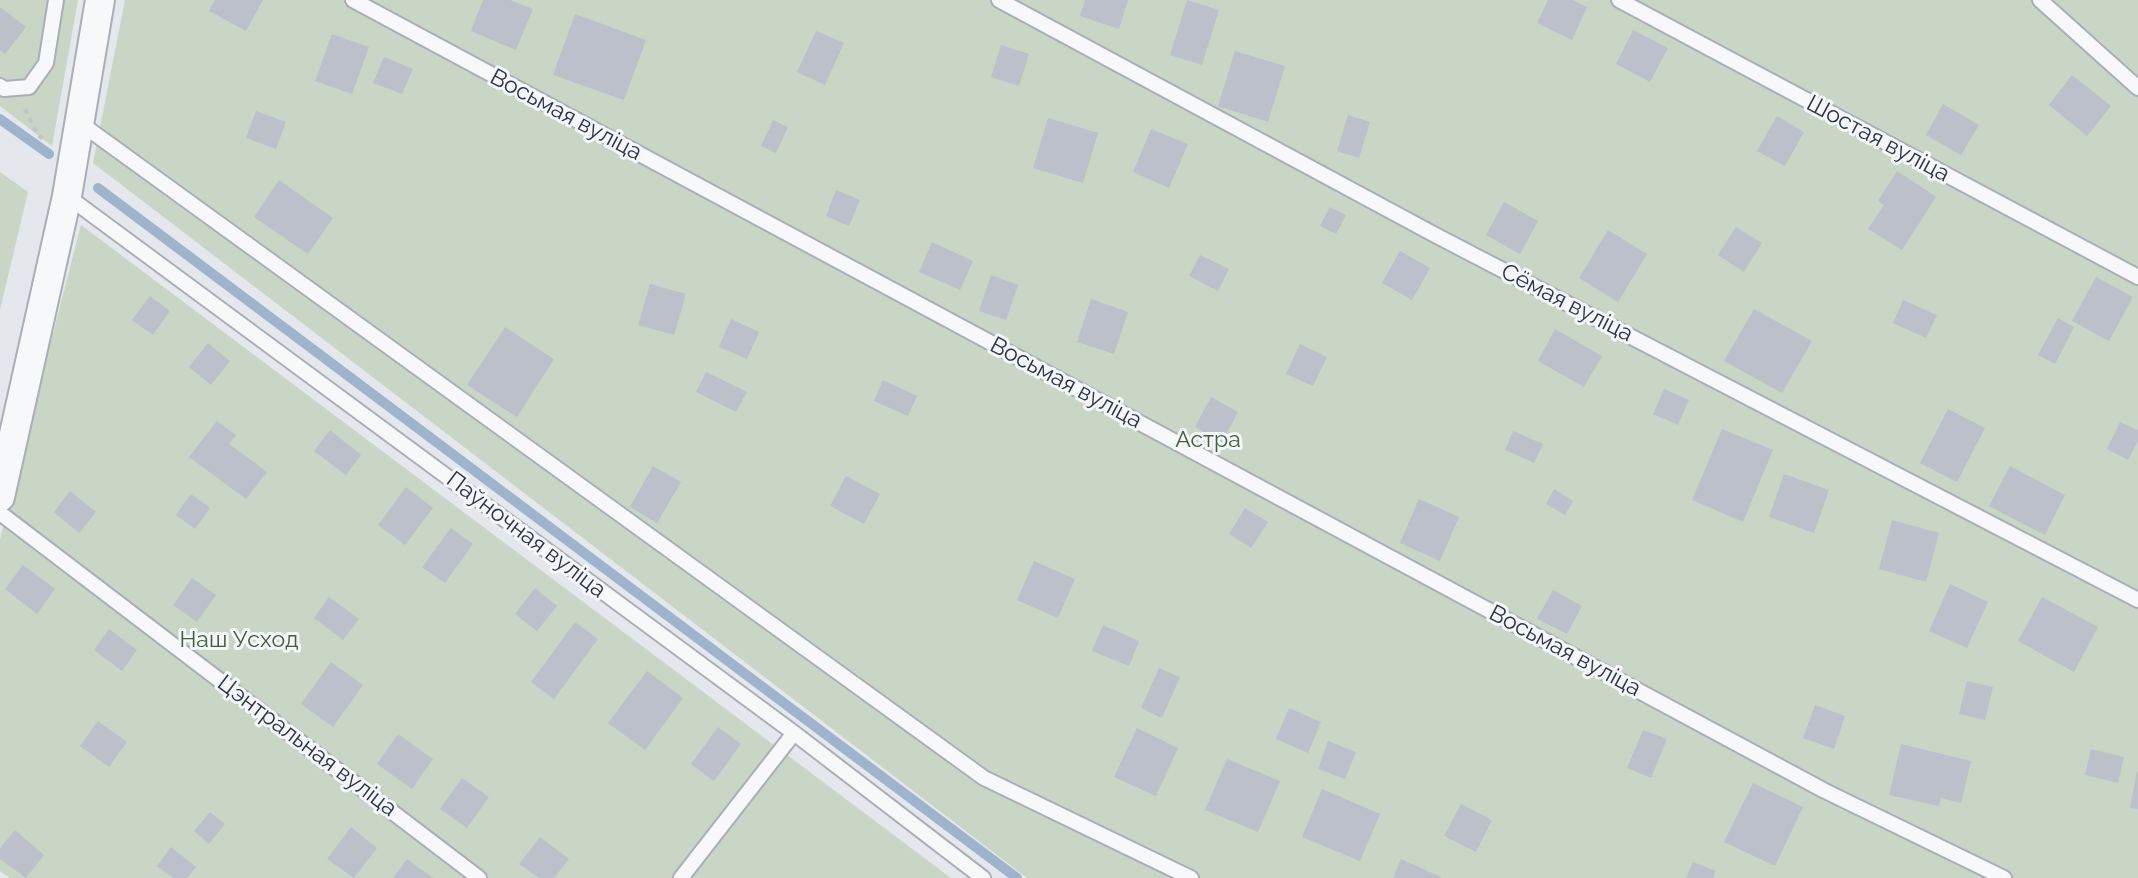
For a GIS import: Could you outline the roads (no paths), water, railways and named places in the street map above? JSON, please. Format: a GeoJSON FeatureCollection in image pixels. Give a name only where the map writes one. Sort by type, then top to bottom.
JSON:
{"type":"FeatureCollection","features":[{"type":"Feature","properties":{"kind":"street"},"geometry":{"type":"LineString","coordinates":[[0,497],[67,196],[100,0]]}},
{"type":"Feature","properties":{"kind":"lane"},"geometry":{"type":"LineString","coordinates":[[2,87],[29,87],[46,63],[56,0]]}},
{"type":"Feature","properties":{"kind":"lane","name":"Восьмая вуліца"},"geometry":{"type":"LineString","coordinates":[[353,0],[1813,784],[2004,878]]}},
{"type":"Feature","properties":{"kind":"lane","name":"Сёмая вуліца"},"geometry":{"type":"LineString","coordinates":[[999,0],[1449,242],[2138,600]]}},
{"type":"Feature","properties":{"kind":"lane","name":"Шостая вуліца"},"geometry":{"type":"LineString","coordinates":[[1619,0],[2138,277]]}},
{"type":"Feature","properties":{"kind":"lane"},"geometry":{"type":"LineString","coordinates":[[2040,0],[2138,88]]}},
{"type":"Feature","properties":{"kind":"lane"},"geometry":{"type":"LineString","coordinates":[[80,123],[984,778],[1191,878]]}},
{"type":"Feature","properties":{"kind":"lane","name":"Паўночная вуліца"},"geometry":{"type":"LineString","coordinates":[[67,196],[794,733],[983,878]]}},
{"type":"Feature","properties":{"kind":"lane","name":"Цэнтральная вуліца"},"geometry":{"type":"LineString","coordinates":[[0,513],[479,878]]}},
{"type":"Feature","properties":{"kind":"lane"},"geometry":{"type":"LineString","coordinates":[[681,878],[794,733]]}},
{"type":"Feature","properties":{"kind":"waterway"},"geometry":{"type":"LineString","coordinates":[[0,119],[49,154]]}},
{"type":"Feature","properties":{"kind":"waterway"},"geometry":{"type":"LineString","coordinates":[[98,188],[1017,878]]}},
{"type":"Feature","properties":{"kind":"park label","name":"Астра"},"geometry":{"type":"Point","coordinates":[1208,440]}},
{"type":"Feature","properties":{"kind":"park label","name":"Наш Усход"},"geometry":{"type":"Point","coordinates":[239,640]}}]}
